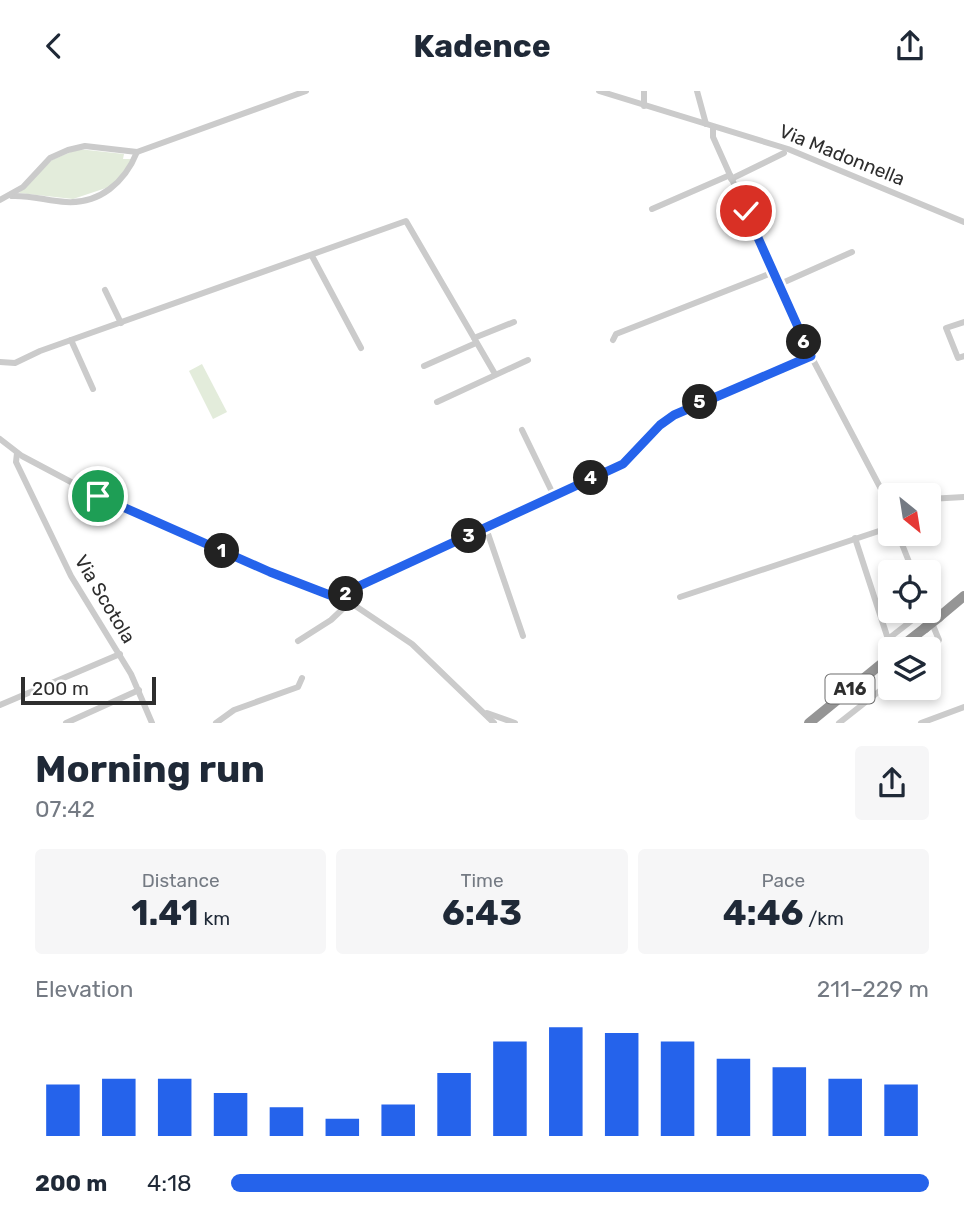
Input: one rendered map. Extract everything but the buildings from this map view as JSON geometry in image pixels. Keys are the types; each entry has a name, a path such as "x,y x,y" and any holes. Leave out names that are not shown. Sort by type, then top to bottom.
{"highway":[{"path":"941,619 964,596"},
{"path":"941,619 964,604"},
{"path":"917,637 936,623"},
{"path":"920,637 926,631"},
{"name":"A16","path":"808,723 878,666"},
{"name":"A16","path":"818,723 878,674"}],"street":[{"path":"0,200 10,196 50,158 68,150 85,146 137,152 306,91"},
{"name":"Via Madonnella","path":"600,91 788,149 964,222"},
{"path":"644,91 644,106"},
{"path":"708,91 698,93 713,137 811,356 878,487"},
{"path":"10,196 69,202 112,190 119,184 137,152"},
{"path":"652,209 784,153"},
{"path":"0,362 15,363 71,340 406,221 495,374"},
{"path":"780,284 852,252"},
{"path":"312,256 361,348"},
{"path":"613,340 616,334 774,272"},
{"path":"105,290 121,323"},
{"path":"425,366 514,322"},
{"path":"964,322 946,328 958,358 964,356"},
{"path":"71,340 93,389"},
{"path":"340,599 359,586 623,464 660,425 681,411 811,356"},
{"path":"437,402 528,360"},
{"path":"522,430 554,496"},
{"path":"0,439 17,453 98,496 359,608 412,645 494,723"},
{"name":"Via Scotola","path":"17,453 16,462 71,576 120,654 152,723"},
{"path":"942,498 964,497"},
{"path":"486,528 523,636"},
{"path":"680,597 878,531"},
{"path":"855,538 878,608"},
{"path":"298,641 331,620 349,603"},
{"path":"883,623 888,639 909,623"},
{"path":"0,705 120,654"},
{"path":"216,723 234,710 298,687 302,678"},
{"path":"66,723 139,690"},
{"path":"839,723 878,692"},
{"path":"921,723 964,707"},
{"path":"482,711 515,723"}],"green space":[{"path":"78,149 124,154 123,159 131,159 131,162 112,186 73,199 19,193 52,160"},
{"path":"202,364 227,412 213,419 189,371"}],"route":[{"path":"98,496 270,572 340,599 350,590 623,464 634,456 660,425 689,407 811,356 746,211"}]}
